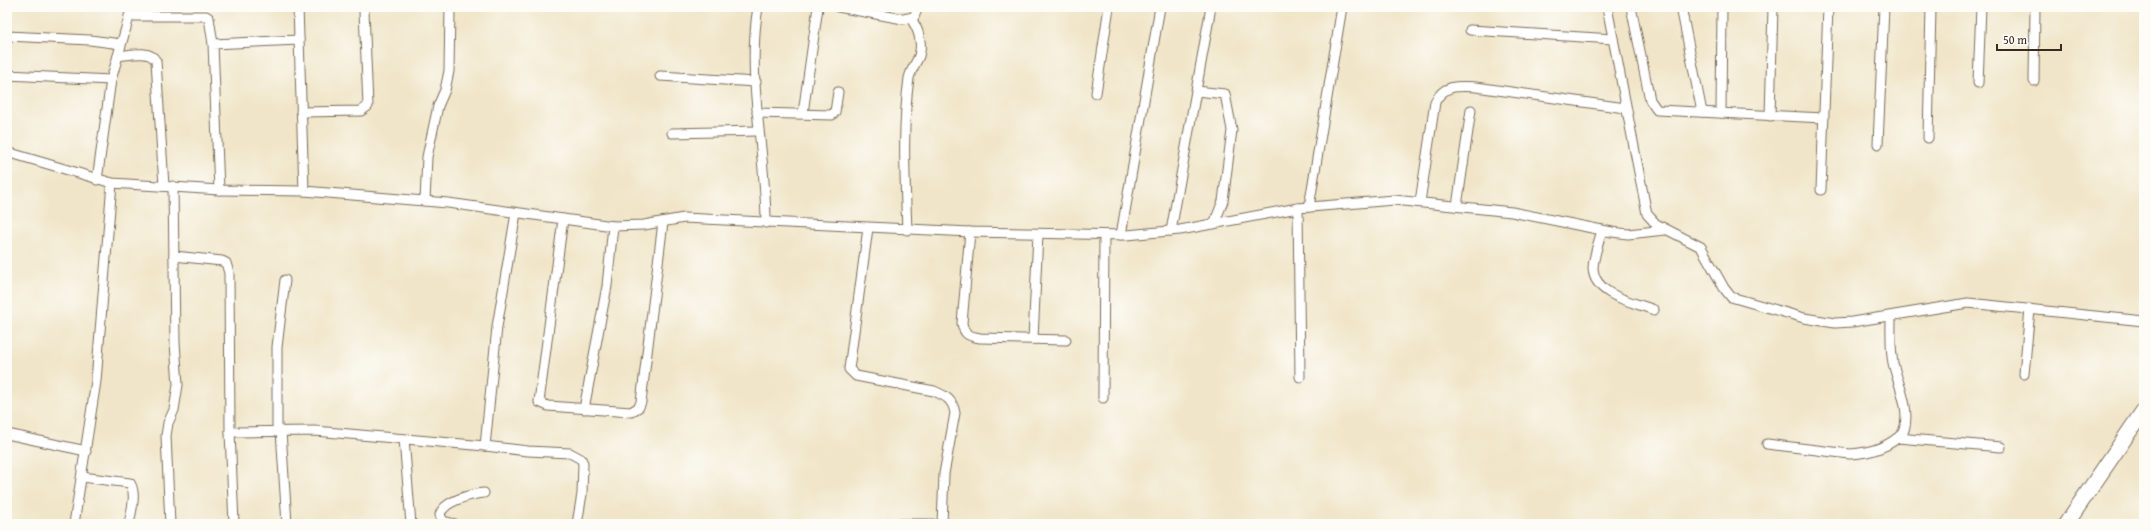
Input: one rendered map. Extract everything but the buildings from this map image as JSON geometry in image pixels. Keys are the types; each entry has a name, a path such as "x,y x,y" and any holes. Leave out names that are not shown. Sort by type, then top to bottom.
{"highway":[{"path":"2066,524 2144,410"},
{"path":"2078,524 2144,428"}],"street":[{"path":"298,7 304,191"},
{"path":"425,202 427,157 438,106 445,90 449,71 450,7"},
{"path":"758,7 755,24 757,113 766,223"},
{"path":"803,113 818,7"},
{"path":"838,7 903,19 910,19 916,14 918,7"},
{"path":"1096,93 1109,7"},
{"path":"1122,235 1160,7"},
{"path":"1170,231 1211,7"},
{"path":"1309,207 1342,7"},
{"path":"1607,7 1645,208 1651,220 1665,230 1701,247 1706,252 1710,265 1724,288 1735,299 1819,321 1852,322 1891,317 1968,302 2144,321"},
{"path":"1631,7 1650,100 1653,107 1657,110 1824,118"},
{"path":"1681,7 1702,112"},
{"path":"1721,113 1722,7"},
{"path":"1770,116 1773,7"},
{"path":"1821,190 1828,7"},
{"path":"1878,144 1884,7"},
{"path":"1928,138 1931,7"},
{"path":"1978,83 1981,7"},
{"path":"2034,81 2035,7"},
{"path":"97,180 111,80 131,11 206,16 209,18 213,44 219,190"},
{"path":"301,112 361,111 368,106 364,11"},
{"path":"907,230 904,173 905,120 910,77 919,55 920,48 916,26 910,19"},
{"path":"1470,30 1613,39"},
{"path":"7,36 90,40 121,44"},
{"path":"213,44 299,40"},
{"path":"118,56 147,54 152,55 156,61 174,256 175,343 178,385 174,410 168,423 166,436 170,524"},
{"path":"7,75 111,80"},
{"path":"660,76 756,82"},
{"path":"1420,202 1435,102 1439,94 1446,89 1460,86 1476,87 1625,108"},
{"path":"1196,91 1225,94 1232,130 1223,201 1214,224"},
{"path":"757,113 803,113 832,115 835,112 838,92"},
{"path":"1457,206 1471,110"},
{"path":"672,133 758,131"},
{"path":"7,152 97,180 112,183 219,190 304,191 425,202 613,226 644,225 684,218 907,230 1122,235 1170,231 1298,208 1366,201 1394,200 1512,212 1628,234 1665,230"},
{"path":"74,524 96,382 112,183"},
{"path":"1298,208 1300,376"},
{"path":"485,446 497,328 516,213"},
{"path":"563,219 539,402 548,406 631,412 639,407 641,402 663,222"},
{"path":"584,409 607,286 613,226"},
{"path":"868,228 849,368 851,373 856,376 943,394 954,405 955,414 944,474 942,524"},
{"path":"1602,230 1593,270 1596,281 1601,287 1610,293 1654,310"},
{"path":"970,232 962,323 963,330 967,335 980,338 1066,340"},
{"path":"1033,340 1038,234"},
{"path":"1103,398 1104,235"},
{"path":"174,256 222,261 226,263 228,268 230,432 234,524"},
{"path":"286,280 277,347 279,431 287,524"},
{"path":"2024,374 2030,308"},
{"path":"1891,317 1891,351 1904,396 1906,417 1906,427 1898,438"},
{"path":"230,432 315,432 528,451 570,452 581,459 583,470 583,486 577,524"},
{"path":"7,434 86,451"},
{"path":"1767,444 1850,454 1868,451 1898,438 2001,447"},
{"path":"404,439 411,524"},
{"path":"82,477 130,483 133,488 133,494 129,524"},
{"path":"455,524 443,521 440,515 443,510 467,495 484,493"},
{"path":"888,524 933,524"}]}
